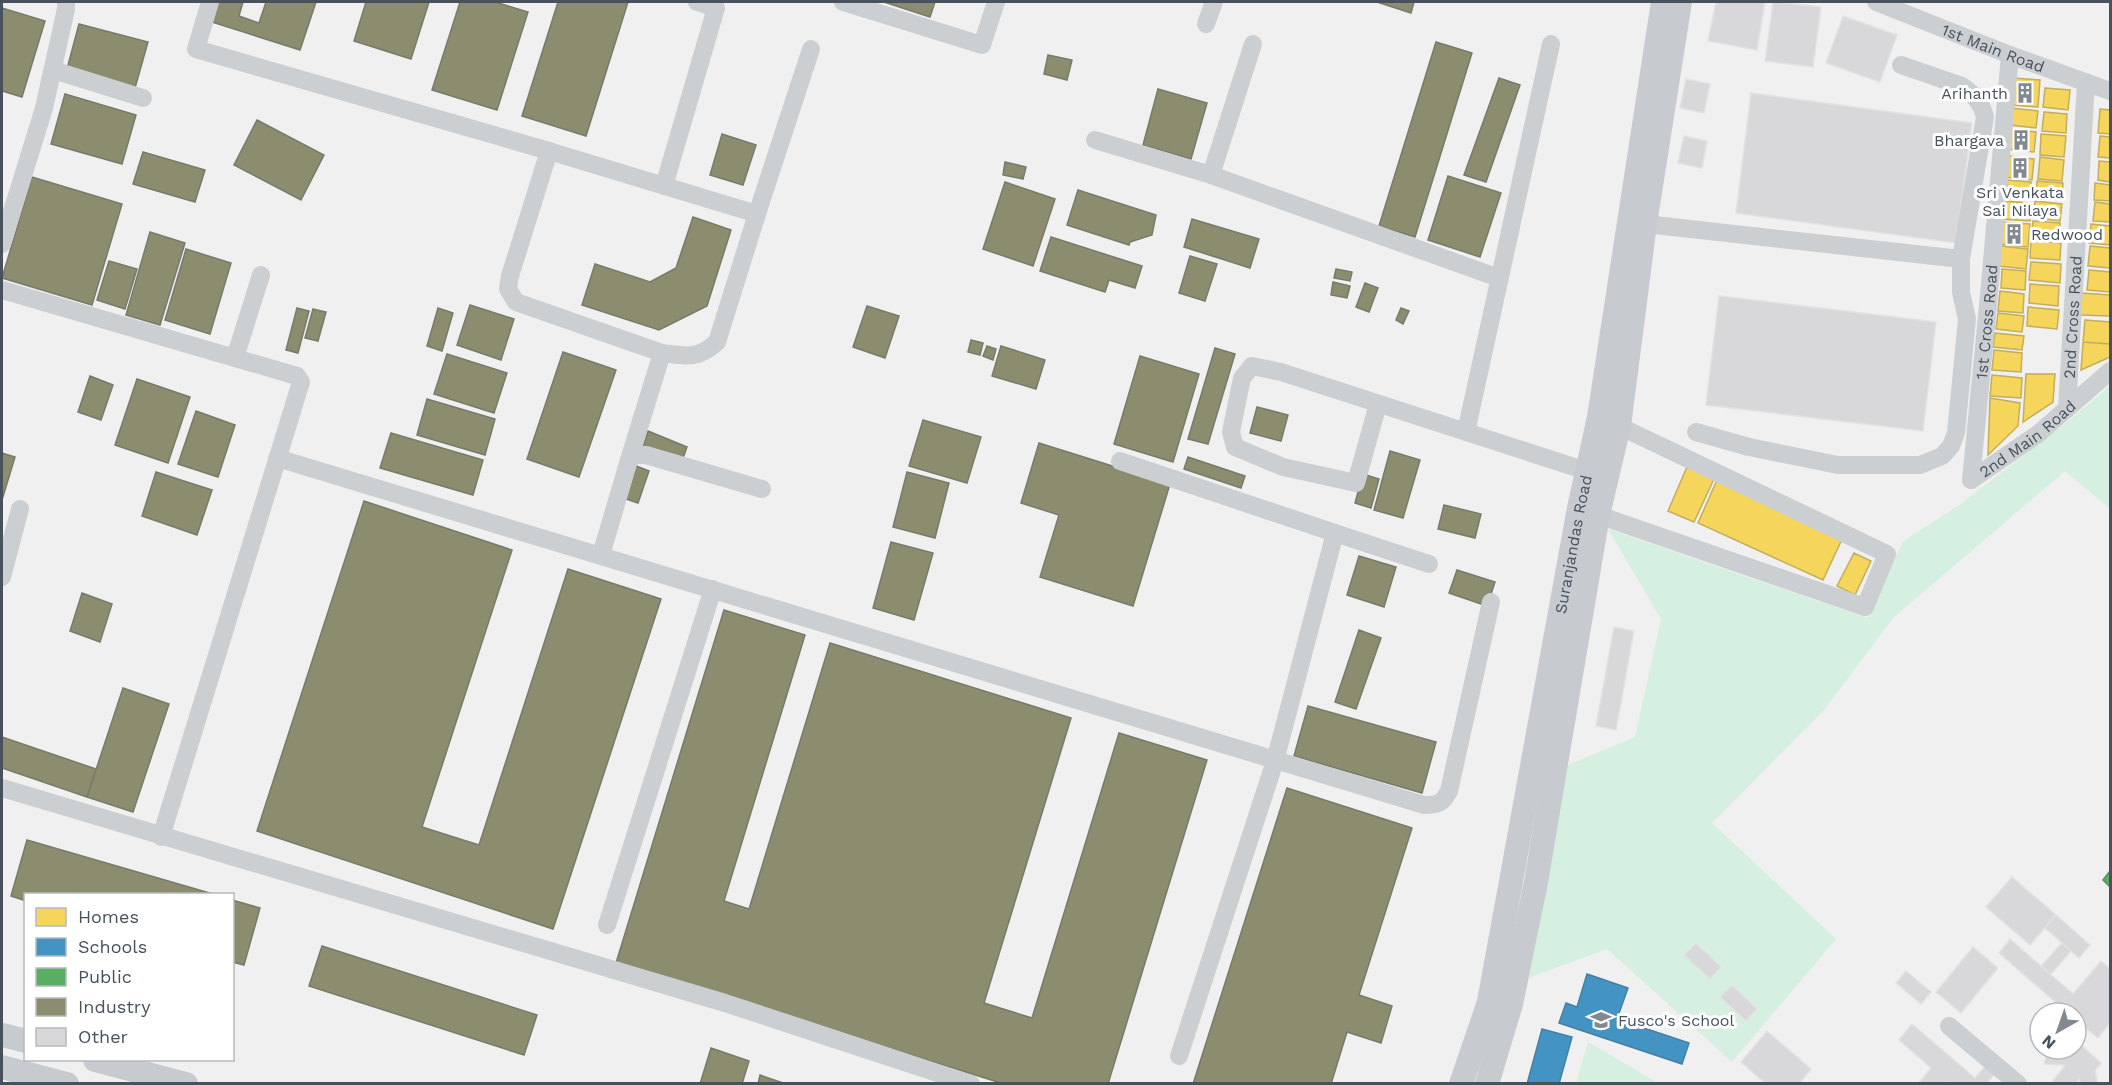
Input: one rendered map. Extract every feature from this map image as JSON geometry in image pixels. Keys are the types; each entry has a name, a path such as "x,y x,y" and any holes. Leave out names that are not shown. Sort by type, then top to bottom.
{"main road":[{"name":"Suranjandas Road","path":"1487,1083 1511,1004 1536,882 1598,515 1599,417 1663,2"},
{"name":"Suranjandas Road","path":"1461,1083 1489,1002 1579,508 1598,474 1619,426 1645,224 1680,2"},
{"path":"2,1035 24,1040"},
{"path":"103,1061 186,1083"},
{"path":"2,1067 67,1083"}],"street":[{"path":"2,244 44,108 66,2"},
{"path":"210,2 196,49 757,214"},
{"path":"664,186 716,8 697,2"},
{"path":"843,2 982,45 996,2"},
{"path":"1206,24 1214,2"},
{"name":"1st Main Road","path":"1876,2 2010,55 2110,91"},
{"path":"1211,175 1253,44"},
{"path":"1466,432 1551,44"},
{"path":"549,151 510,276 508,290 516,302 662,353 693,357 707,351 717,342 811,49"},
{"name":"1st Cross Road","path":"1971,480 2010,55"},
{"path":"1696,432 1749,447 1838,465 1920,465 1942,456 1951,446 1956,433 1966,319 1961,292 1961,259 1985,117 1982,106 1971,92 1962,86 1901,65"},
{"path":"53,70 143,98"},
{"name":"2nd Cross Road","path":"2067,409 2086,82"},
{"path":"1095,140 1211,175 1499,278"},
{"path":"1645,224 1961,259"},
{"path":"235,358 261,275"},
{"path":"2,290 297,376 301,382 161,837"},
{"path":"601,555 662,353"},
{"path":"1378,404 1356,483 1283,467 1235,447 1231,432 1242,378 1252,366 1281,372 1598,474"},
{"name":"2nd Main Road","path":"1971,480 2038,434 2110,371"},
{"path":"1598,515 1865,607 1887,554 1619,426"},
{"path":"629,460 636,455 646,455 762,489"},
{"path":"278,458 1424,805 1437,805 1444,801 1449,791 1491,602"},
{"path":"1120,461 1429,564"},
{"path":"2,577 20,509"},
{"path":"1179,1056 1275,761 1335,533"},
{"path":"608,925 713,589"},
{"path":"2,788 725,1003 971,1083"},
{"path":"1949,1026 2018,1083"}],"green space":[{"path":"2110,386 2110,509 2065,471 1893,618 1824,710 1712,823 1836,939 1732,1062 1607,949 1528,978 1568,765 1635,737 1661,619 1608,529 1868,618 1903,541 1958,506"},
{"path":"1588,1042 1658,1083 1576,1083"}],"building: Homes":[{"name":"Arihanth","path":"2013,78 2040,80 2038,107 2011,105"},
{"path":"2045,88 2070,90 2068,110 2043,107"},
{"path":"2011,108 2038,111 2036,128 2010,125"},
{"path":"2100,109 2110,110 2110,134 2098,133"},
{"path":"2044,112 2067,114 2066,133 2042,131"},
{"name":"Bhargava","path":"2009,129 2036,132 2034,152 2007,149"},
{"path":"2041,134 2066,136 2064,157 2040,155"},
{"path":"2100,136 2110,137 2110,158 2098,157"},
{"name":"Sri Venkata Sai Nilaya","path":"2008,156 2034,159 2032,180 2005,177"},
{"path":"2040,157 2064,160 2062,181 2038,179"},
{"path":"2099,161 2110,162 2110,182 2098,180"},
{"path":"2007,180 2031,182 2030,200 2006,198"},
{"path":"2037,181 2063,183 2062,200 2036,198"},
{"path":"2095,183 2110,185 2110,201 2094,200"},
{"path":"2003,201 2031,203 2030,221 2001,219"},
{"path":"2035,201 2062,204 2060,221 2034,218"},
{"path":"2095,202 2110,204 2110,222 2093,221"},
{"path":"2033,221 2060,223 2059,241 2031,239"},
{"name":"Redwood","path":"2001,222 2030,224 2028,247 1999,244"},
{"path":"2091,224 2110,226 2110,245 2089,243"},
{"path":"2031,241 2061,243 2060,260 2030,258"},
{"path":"2001,246 2028,249 2026,269 1999,266"},
{"path":"2090,246 2110,248 2110,268 2088,266"},
{"path":"2031,262 2061,264 2060,283 2029,280"},
{"path":"2002,269 2026,271 2025,290 2001,288"},
{"path":"2089,270 2110,272 2110,292 2087,290"},
{"path":"2030,284 2059,286 2058,306 2029,303"},
{"path":"2000,291 2024,294 2023,313 1998,311"},
{"path":"2081,293 2110,295 2110,316 2080,315"},
{"path":"2028,307 2059,310 2057,329 2027,326"},
{"path":"1998,313 2024,316 2022,332 1996,329"},
{"path":"2085,320 2110,322 2110,344 2083,342"},
{"path":"1995,333 2024,336 2022,350 1993,347"},
{"path":"2083,342 2110,344 2110,357 2081,370"},
{"path":"1994,350 2022,353 2021,372 1992,370"},
{"path":"2026,374 2055,374 2053,402 2023,422"},
{"path":"1992,375 2022,378 2021,398 1990,396"},
{"path":"1990,398 2020,403 2018,426 1988,455"},
{"path":"1687,467 1714,479 1694,522 1668,511"},
{"path":"1717,480 1843,537 1823,580 1698,523"},
{"path":"1854,553 1871,561 1855,595 1837,586"}],"building: Schools":[{"path":"1587,974 1628,988 1617,1019 1689,1043 1682,1064 1559,1023 1566,1003 1577,1007"},
{"path":"1542,1029 1572,1037 1559,1084 1527,1084"}],"building: Public":[{"path":"2110,871 2110,887 2103,880"}],"building: Industry":[{"path":"218,2 243,2 239,16 259,23 266,2 316,2 300,50 212,22"},
{"path":"366,2 429,2 411,59 354,41"},
{"path":"460,2 495,2 528,12 497,110 432,90"},
{"path":"558,2 628,2 586,136 522,116"},
{"path":"884,2 935,2 930,17"},
{"path":"1377,2 1414,2 1411,13"},
{"path":"2,8 45,21 22,97 2,91"},
{"path":"79,24 148,42 135,88 67,69"},
{"path":"1436,42 1472,53 1415,237 1379,226"},
{"path":"1048,55 1072,60 1067,80 1044,74"},
{"path":"1499,78 1520,85 1486,182 1464,175"},
{"path":"1158,89 1207,103 1191,159 1143,145"},
{"path":"65,94 136,115 122,164 51,144"},
{"path":"257,120 324,155 301,200 234,165"},
{"path":"722,134 756,145 743,185 710,175"},
{"path":"143,152 205,170 195,202 133,184"},
{"path":"1005,162 1026,167 1023,179 1003,175"},
{"path":"1448,176 1501,193 1480,257 1428,240"},
{"path":"32,177 122,204 92,305 2,278"},
{"path":"1005,182 1055,199 1033,266 983,249"},
{"path":"1078,190 1156,215 1152,235 1130,242 1129,245 1067,225"},
{"path":"693,217 731,230 707,306 659,330 582,305 595,264 650,282 676,268"},
{"path":"1192,219 1259,239 1250,268 1184,247"},
{"path":"150,232 185,243 160,325 126,315"},
{"path":"1051,237 1142,266 1135,288 1109,280 1105,292 1040,271"},
{"path":"186,249 231,263 210,334 165,320"},
{"path":"1190,256 1217,264 1205,301 1179,293"},
{"path":"109,261 137,269 125,309 97,300"},
{"path":"1336,269 1352,272 1350,281 1334,278"},
{"path":"1333,282 1350,286 1347,298 1331,295"},
{"path":"1365,283 1378,288 1369,312 1356,307"},
{"path":"470,305 514,319 501,360 457,345"},
{"path":"867,306 899,316 885,358 853,347"},
{"path":"297,308 309,311 298,353 286,350"},
{"path":"438,308 453,313 442,351 427,346"},
{"path":"1401,308 1409,311 1403,324 1396,320"},
{"path":"313,309 326,312 318,341 305,338"},
{"path":"971,340 983,343 980,355 968,352"},
{"path":"987,346 996,349 993,360 983,356"},
{"path":"1001,346 1045,360 1036,389 992,376"},
{"path":"1215,348 1235,354 1208,444 1188,439"},
{"path":"563,352 616,370 579,477 527,459"},
{"path":"447,354 507,373 494,413 434,394"},
{"path":"1140,356 1199,374 1173,462 1114,444"},
{"path":"90,376 113,385 101,420 78,412"},
{"path":"137,379 190,397 168,463 115,445"},
{"path":"427,399 495,419 485,455 417,435"},
{"path":"1257,407 1288,415 1281,441 1250,433"},
{"path":"196,411 235,425 218,477 178,464"},
{"path":"923,420 981,437 967,483 909,466"},
{"path":"648,431 687,447 682,461 643,446"},
{"path":"391,433 483,460 473,495 380,468"},
{"path":"1039,443 1170,484 1133,606 1040,577 1059,515 1021,503"},
{"path":"1390,451 1420,460 1403,518 1374,510"},
{"path":"2,453 15,457 2,500"},
{"path":"1188,457 1245,476 1241,488 1184,469"},
{"path":"631,464 649,471 638,503 620,497"},
{"path":"156,472 212,490 197,535 142,516"},
{"path":"907,472 949,483 935,538 893,527"},
{"path":"1363,474 1379,479 1371,508 1355,503"},
{"path":"364,501 512,550 422,827 479,845 568,569 661,599 553,929 257,831"},
{"path":"1444,505 1481,514 1475,538 1438,529"},
{"path":"891,542 933,553 914,620 873,608"},
{"path":"1359,556 1396,567 1384,607 1347,595"},
{"path":"1457,570 1495,582 1487,606 1449,593"},
{"path":"82,593 112,604 100,642 70,631"},
{"path":"724,610 805,635 724,901 749,909 830,643 1071,718 984,1003 1032,1018 1119,733 1207,760 1108,1084 1004,1084 616,963"},
{"path":"1359,630 1381,638 1356,709 1335,702"},
{"path":"123,688 169,704 133,812 87,797"},
{"path":"1308,706 1436,742 1422,793 1294,756"},
{"path":"2,737 96,769 87,797 2,768"},
{"path":"1287,788 1412,828 1359,995 1392,1006 1381,1043 1347,1032 1331,1084 1193,1084"},
{"path":"27,840 210,893 24,893 24,900 11,896"},
{"path":"234,901 260,908 244,965 234,962"},
{"path":"322,946 537,1015 524,1055 309,986"},
{"path":"711,1048 749,1061 742,1084 700,1084"},
{"path":"760,1075 786,1084 758,1084"}],"building: Other":[{"path":"1716,2 1765,2 1757,50 1708,41"},
{"path":"1773,2 1821,7 1813,67 1765,61"},
{"path":"1843,16 1897,35 1880,82 1826,63"},
{"path":"1686,79 1710,84 1704,113 1680,108"},
{"path":"1751,93 1972,123 1956,243 1736,213"},
{"path":"1684,136 1707,141 1702,168 1678,163"},
{"path":"1719,296 1936,322 1923,431 1706,405"},
{"path":"1614,627 1634,631 1616,730 1596,726"},
{"path":"2012,877 2056,915 2030,945 1986,907"},
{"path":"2056,915 2090,945 2079,958 2045,928"},
{"path":"2010,939 2073,994 2101,961 2110,969 2110,1023 2098,1038 2088,1030 2088,1001 2054,1001 1999,953"},
{"path":"1696,943 1721,967 1710,979 1684,955"},
{"path":"2062,943 2071,951 2051,974 2041,966"},
{"path":"1973,947 1998,968 1961,1013 1936,992"},
{"path":"1906,971 1931,992 1921,1004 1896,983"},
{"path":"1732,985 1757,1009 1746,1021 1720,997"},
{"path":"1912,1024 1975,1078 1986,1065 1995,1073 1987,1084 1948,1084 1946,1082 1944,1084 1918,1084 1931,1068 1899,1040"},
{"path":"1767,1031 1811,1069 1799,1084 1766,1084 1741,1062"},
{"path":"2088,1051 2101,1063 2095,1071 2098,1084 2081,1084 2079,1079 2075,1084 2051,1084 2065,1065 2044,1064 2045,1061 2088,1061"}],"place":[{"name":"Arihanth","path":"2025,93"},
{"name":"Bhargava","path":"2021,140"},
{"name":"Sri Venkata Sai Nilaya","path":"2020,168"},
{"name":"Redwood","path":"2014,234"},
{"name":"Fusco's School","path":"1601,1020"}]}
